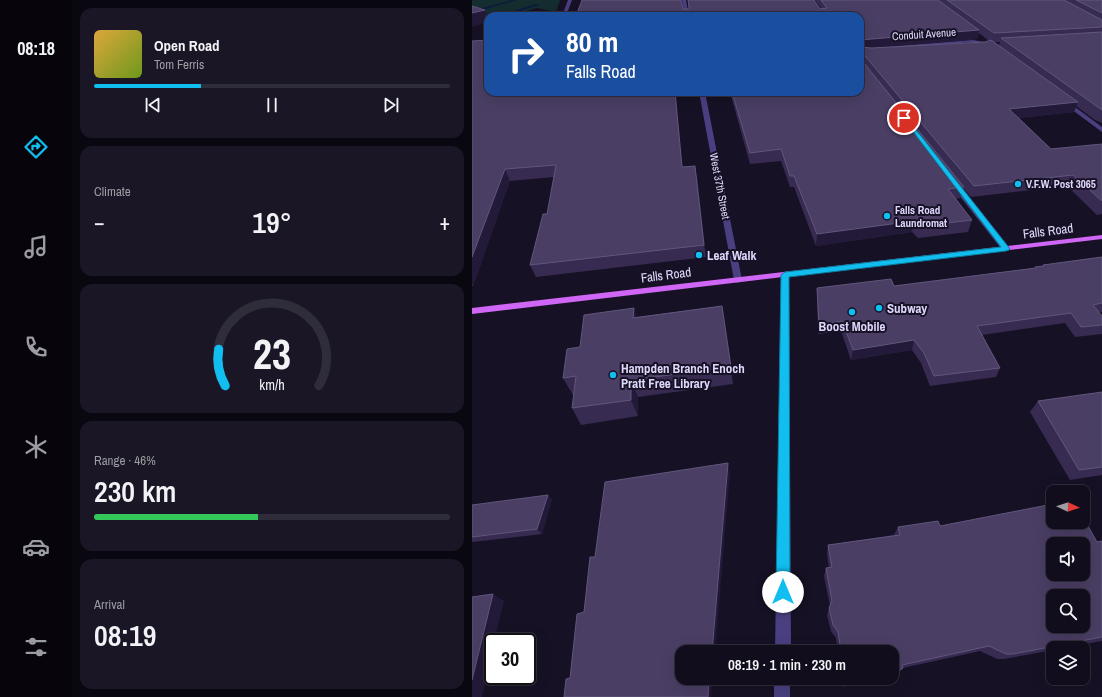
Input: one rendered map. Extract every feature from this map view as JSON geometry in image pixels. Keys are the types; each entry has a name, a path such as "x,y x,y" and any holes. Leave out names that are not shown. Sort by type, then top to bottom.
{"main road":[{"name":"Falls Road","path":"472,311 1102,237"}],"street":[{"path":"566,12 570,0"},
{"path":"684,0 686,12"},
{"path":"978,36 989,45 996,47"},
{"name":"Conduit Avenue","path":"864,48 973,41 989,45"},
{"path":"982,48 989,45"},
{"path":"864,54 871,55"},
{"name":"West 37th Street","path":"703,96 738,280"},
{"path":"1058,97 1102,130"},
{"path":"950,177 1006,249"},
{"path":"783,645 785,275"},
{"path":"782,685 782,697"}],"green space":[{"path":"472,0 560,0 556,12 537,8 523,12 484,12 484,16 472,12"}],"building":[{"path":"582,0 681,0 683,9 688,9 688,0 814,0 820,9 827,8 821,0 938,0 979,30 864,40 864,12 578,12"},
{"path":"947,0 1064,0 1102,20 1102,27 994,33"},
{"path":"1076,0 1102,0 1102,13"},
{"path":"472,6 485,10 472,13"},
{"path":"1102,32 1102,110 1001,38"},
{"path":"484,40 484,96 675,96 682,167 695,166 704,245 530,265 543,214 547,214 556,165 505,169 472,257 472,41"},
{"path":"991,40 1078,102 1009,109 1051,149 1102,144 1102,201 1073,175 974,186 864,55 864,47 985,42"},
{"path":"864,63 964,187 948,189 972,220 921,226 914,221 817,234 794,176 790,176 781,149 750,153 733,96 864,96"},
{"path":"1102,257 1102,303 1093,305 1102,316 1102,325 1081,327 1071,313 977,326 1000,368 934,376 924,353 914,340 853,350 842,321 819,325 817,288 891,279 894,286 1036,268 1035,267 1044,266 1043,265"},
{"path":"722,306 731,367 631,380 631,400 572,408 576,376 563,378 567,349 580,347 584,315 634,308 633,318"},
{"path":"1102,392 1102,467 1079,470 1038,401"},
{"path":"728,463 713,645 675,645 675,685 709,685 708,697 564,697 566,679 570,678 577,614 584,612 590,557 595,557 605,482"},
{"path":"548,495 537,529 472,537 472,505"},
{"path":"1046,505 1046,529 1090,529 1097,542 1102,541 1102,637 1081,641 1046,641 1046,648 1013,654 1006,654 989,646 902,665 903,668 899,671 899,645 840,645 838,632 833,625 829,608 832,601 826,568 832,567 828,545 900,535 898,527 938,521 940,526"},
{"path":"493,594 472,680 472,597"}],"waterway":[{"path":"472,12 515,0"},
{"path":"513,12 537,5"}],"place":[{"name":"V.F.W. Post 3065","path":"1018,184"},
{"name":"Falls Road Laundromat","path":"887,216"},
{"name":"Leaf Walk","path":"699,255"},
{"name":"Subway","path":"879,308"},
{"name":"Boost Mobile","path":"852,312"},
{"name":"Hampden Branch Enoch Pratt Free Library","path":"613,375"}],"route":[{"path":"783,592 785,275 1006,249 904,118"}]}
